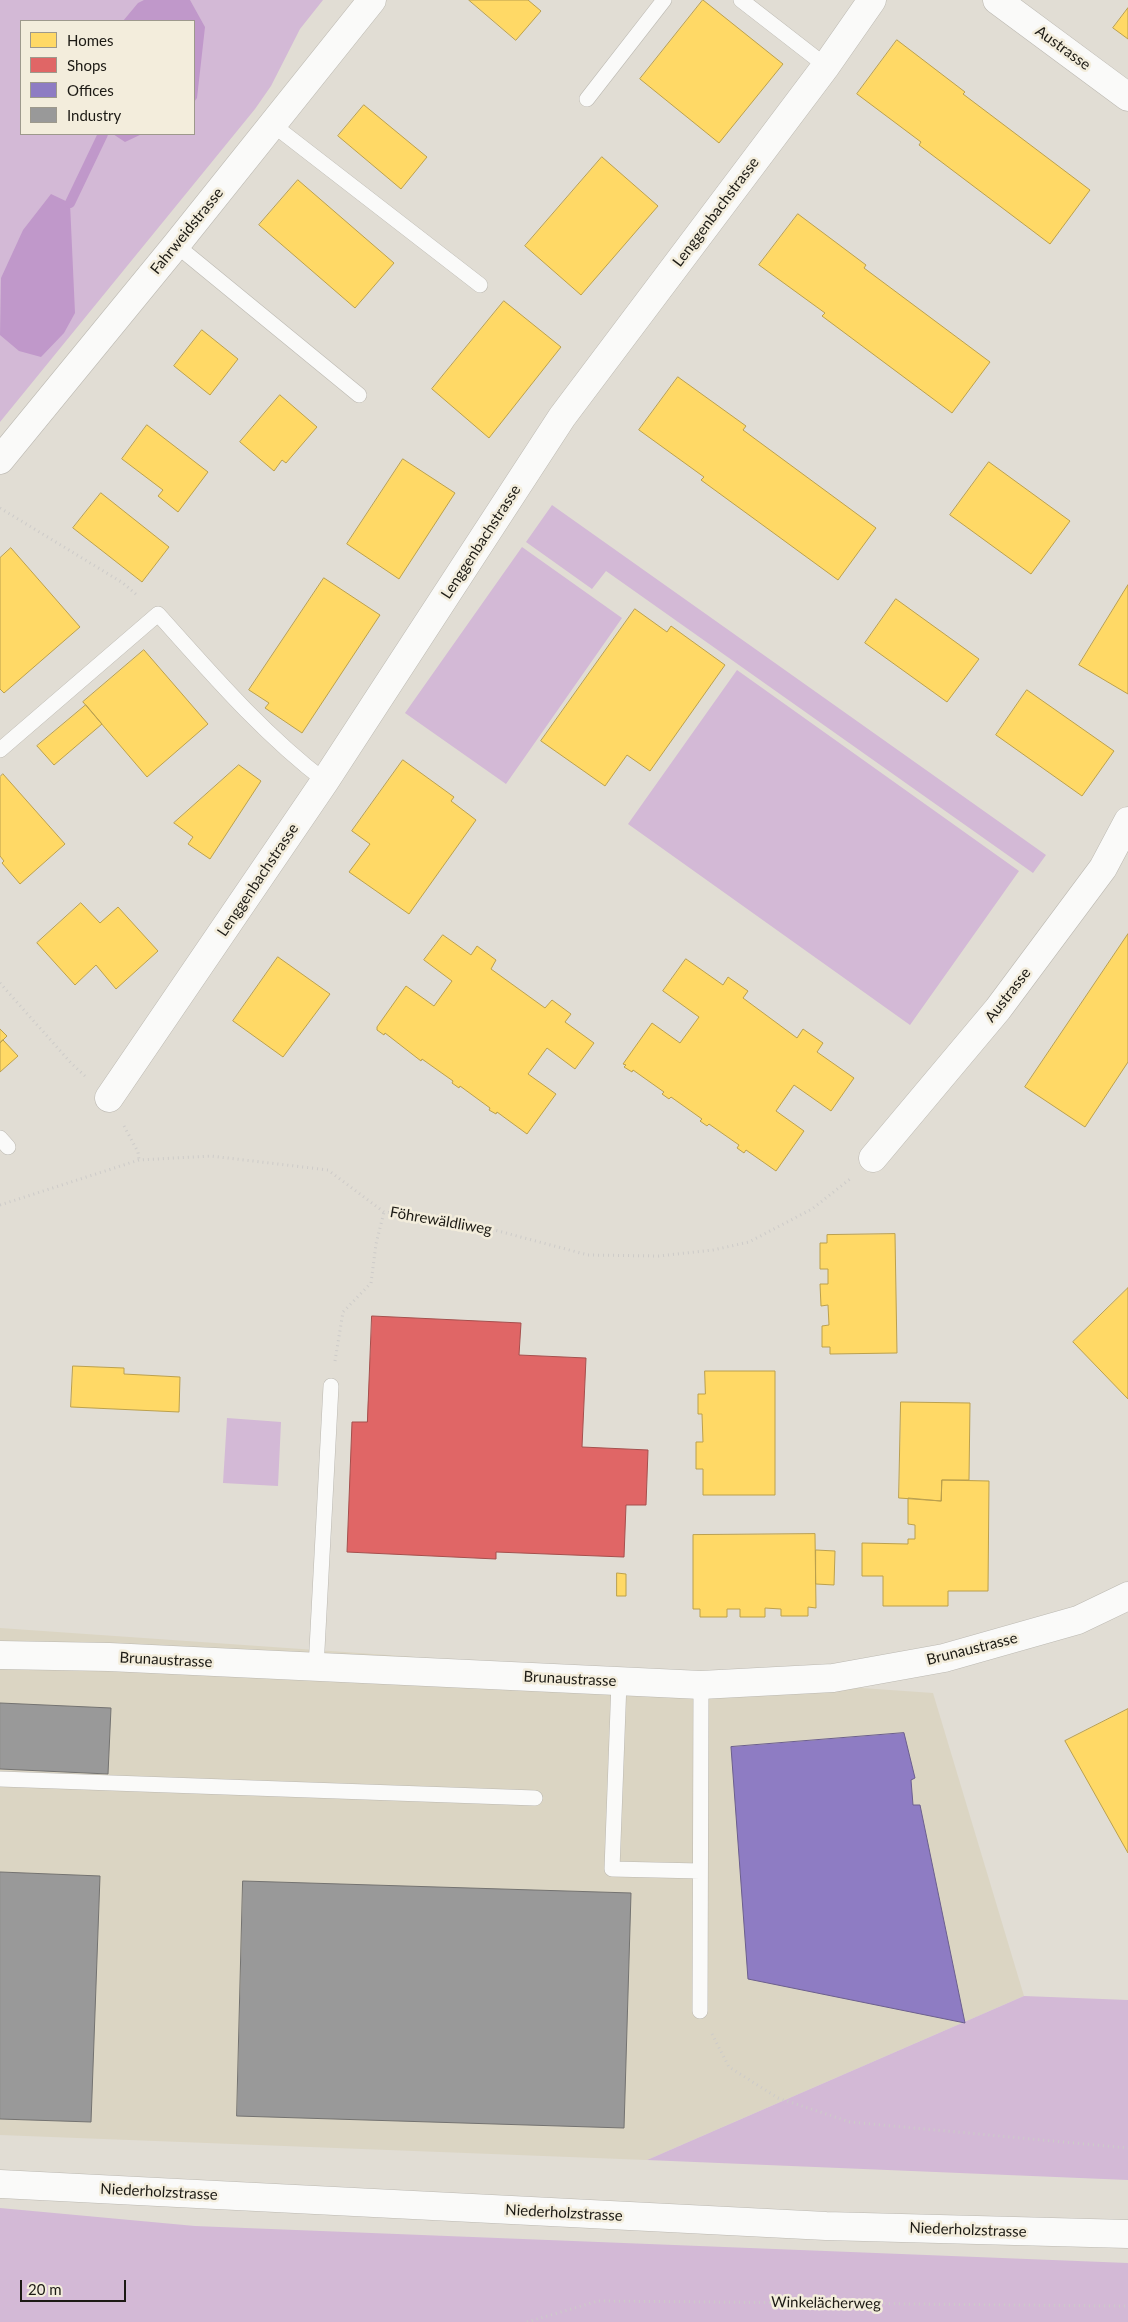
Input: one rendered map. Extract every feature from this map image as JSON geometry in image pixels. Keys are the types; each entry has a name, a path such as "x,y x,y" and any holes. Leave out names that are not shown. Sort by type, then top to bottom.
{"street":[{"name":"Fahrweidstrasse","path":"0,460 176,246 372,0"},
{"name":"Lenggenbachstrasse","path":"109,1098 325,781 562,417 826,66 872,0"},
{"name":"Austrasse","path":"997,0 1128,96"},
{"name":"Austrasse","path":"873,1158 998,1009 1104,868 1128,821"},
{"name":"Brunaustrasse","path":"0,1655 109,1657 701,1685 833,1678 944,1658 1078,1620 1128,1596"},
{"name":"Niederholzstrasse","path":"0,2184 826,2226 1128,2234"}],"lane":[{"path":"587,100 664,0"},
{"path":"740,0 826,66"},
{"path":"272,124 480,285"},
{"path":"176,246 359,396"},
{"path":"0,750 158,614 228,691 301,763 325,781"},
{"path":"316,1668 331,1386"},
{"path":"619,1682 612,1868 700,1872"},
{"path":"700,2011 701,1685"},
{"path":"0,1779 534,1798"}],"path":[{"path":"0,508 123,583 158,614"},
{"path":"0,984 71,1063 109,1098"},
{"name":"Föhrewäldliweg","path":"0,1205 139,1160 211,1156 328,1170 384,1212 439,1218 487,1228 588,1255 659,1256 713,1250 749,1242 812,1209 873,1158"},
{"path":"331,1386 343,1312 371,1283 376,1244 384,1212"},
{"path":"700,2011 729,2068 778,2098 850,2122 1128,2148"},
{"name":"Winkelächerweg","path":"527,2322 598,2301 1128,2306"}],"shaded area":[{"path":"0,0 323,0 300,29 271,86 255,109 0,422"},
{"path":"144,0 190,0 205,27 197,98 195,101 195,20 124,20 138,3"},
{"path":"114,135 140,135 125,142"},
{"path":"51,194 70,203 75,313 64,333 41,357 19,351 0,335 1,278 23,230"},
{"path":"552,505 1046,855 1033,873 606,571 592,589 526,542"},
{"path":"522,547 622,618 506,784 405,713"},
{"path":"737,670 1019,871 910,1025 628,824"},
{"path":"227,1418 281,1422 278,1486 223,1483"},
{"path":"0,1628 933,1693 1024,1996 647,2160 0,2135"},
{"path":"1024,1996 1128,2000 1128,2180 647,2160"},
{"path":"0,2208 195,2226 1128,2263 1128,2322 0,2322"}],"building: Homes":[{"path":"469,0 528,0 541,11 516,40"},
{"path":"703,0 783,64 719,143 640,79"},
{"path":"1128,8 1128,39 1113,28"},
{"path":"897,40 965,92 963,94 1090,190 1050,244 919,145 921,142 857,94"},
{"path":"364,105 427,157 401,189 338,136"},
{"path":"602,157 658,206 581,295 525,246"},
{"path":"298,180 394,263 355,308 259,225"},
{"path":"798,214 866,265 864,268 990,362 952,413 822,316 825,313 759,265"},
{"path":"504,301 561,347 489,438 432,389"},
{"path":"202,330 238,359 210,395 174,366"},
{"path":"678,377 746,426 743,430 876,528 838,580 701,480 704,477 639,430"},
{"path":"280,395 317,427 286,463 282,460 274,471 240,442"},
{"path":"147,425 208,472 178,512 158,496 163,490 122,459"},
{"path":"403,459 455,493 399,579 347,544"},
{"path":"989,462 1070,521 1031,574 950,515"},
{"path":"101,493 169,547 142,582 73,528"},
{"path":"11,548 80,627 4,693 0,689 0,558"},
{"path":"324,578 380,615 302,733 265,708 269,703 249,690"},
{"path":"1128,585 1128,694 1079,665"},
{"path":"896,599 979,659 947,702 865,643"},
{"path":"635,609 667,632 671,626 725,665 650,771 627,755 605,786 541,741"},
{"path":"144,650 208,724 147,777 83,702"},
{"path":"1027,690 1114,751 1082,796 996,735"},
{"path":"86,705 102,724 54,765 37,746"},
{"path":"403,760 454,797 451,801 476,820 409,914 349,872 370,844 352,831"},
{"path":"239,765 261,781 210,859 188,844 193,837 174,823"},
{"path":"3,774 65,844 20,884 2,863 4,861 0,856 0,777"},
{"path":"81,903 100,923 118,907 158,951 116,989 96,965 75,985 37,943"},
{"path":"1128,934 1128,1062 1085,1127 1025,1087"},
{"path":"443,935 471,955 477,946 496,960 491,969 545,1008 552,1000 571,1014 565,1022 594,1043 575,1069 547,1048 528,1074 556,1094 527,1134 497,1112 496,1114 489,1110 490,1108 460,1086 459,1088 452,1083 453,1081 422,1059 421,1061 385,1033 384,1035 377,1030 377,1027 406,986 434,1006 452,981 424,960"},
{"path":"278,957 330,994 283,1057 233,1021"},
{"path":"686,959 723,985 728,977 748,991 743,998 797,1038 803,1029 823,1043 817,1052 854,1078 831,1111 794,1085 776,1111 804,1131 776,1171 746,1150 744,1153 737,1148 739,1145 709,1124 707,1126 700,1121 702,1119 671,1097 669,1099 662,1094 664,1092 633,1070 632,1072 624,1067 626,1065 623,1064 652,1023 680,1043 699,1017 663,991"},
{"path":"0,1029 7,1036 0,1043"},
{"path":"3,1040 18,1056 0,1072 0,1043"},
{"path":"895,1234 897,1353 830,1354 830,1347 822,1347 822,1326 829,1325 828,1305 821,1306 820,1284 828,1284 828,1269 820,1269 820,1243 827,1243 827,1235"},
{"path":"1128,1288 1128,1399 1073,1342"},
{"path":"73,1366 124,1368 124,1374 180,1377 179,1412 71,1407"},
{"path":"705,1371 775,1371 775,1495 703,1495 703,1469 696,1469 696,1442 703,1442 702,1414 698,1414 698,1394 705,1394"},
{"path":"901,1402 970,1403 969,1480 942,1480 941,1501 899,1498"},
{"path":"942,1480 989,1481 988,1591 948,1591 948,1606 883,1606 883,1576 862,1576 862,1543 908,1544 908,1539 915,1539 915,1525 908,1524 908,1498 941,1501"},
{"path":"815,1534 816,1608 808,1607 808,1616 781,1616 781,1609 765,1608 765,1617 740,1617 740,1609 727,1609 727,1617 700,1617 700,1609 693,1609 693,1535"},
{"path":"816,1550 835,1551 834,1585 816,1584"},
{"path":"617,1573 626,1574 626,1596 617,1596"},
{"path":"1128,1709 1128,1853 1065,1741"}],"building: Shops":[{"path":"372,1316 521,1323 519,1355 586,1358 582,1447 648,1450 646,1505 626,1505 624,1557 496,1552 496,1559 347,1552 352,1422 367,1422"}],"building: Offices":[{"path":"904,1733 915,1778 911,1780 913,1805 920,1805 965,2023 748,1979 731,1747"}],"building: Industry":[{"path":"0,1703 111,1708 108,1774 0,1769"},
{"path":"0,1872 100,1876 91,2122 0,2119"},
{"path":"243,1881 631,1893 624,2128 237,2116"}],"waterway":[{"path":"70,203 103,135"}]}
